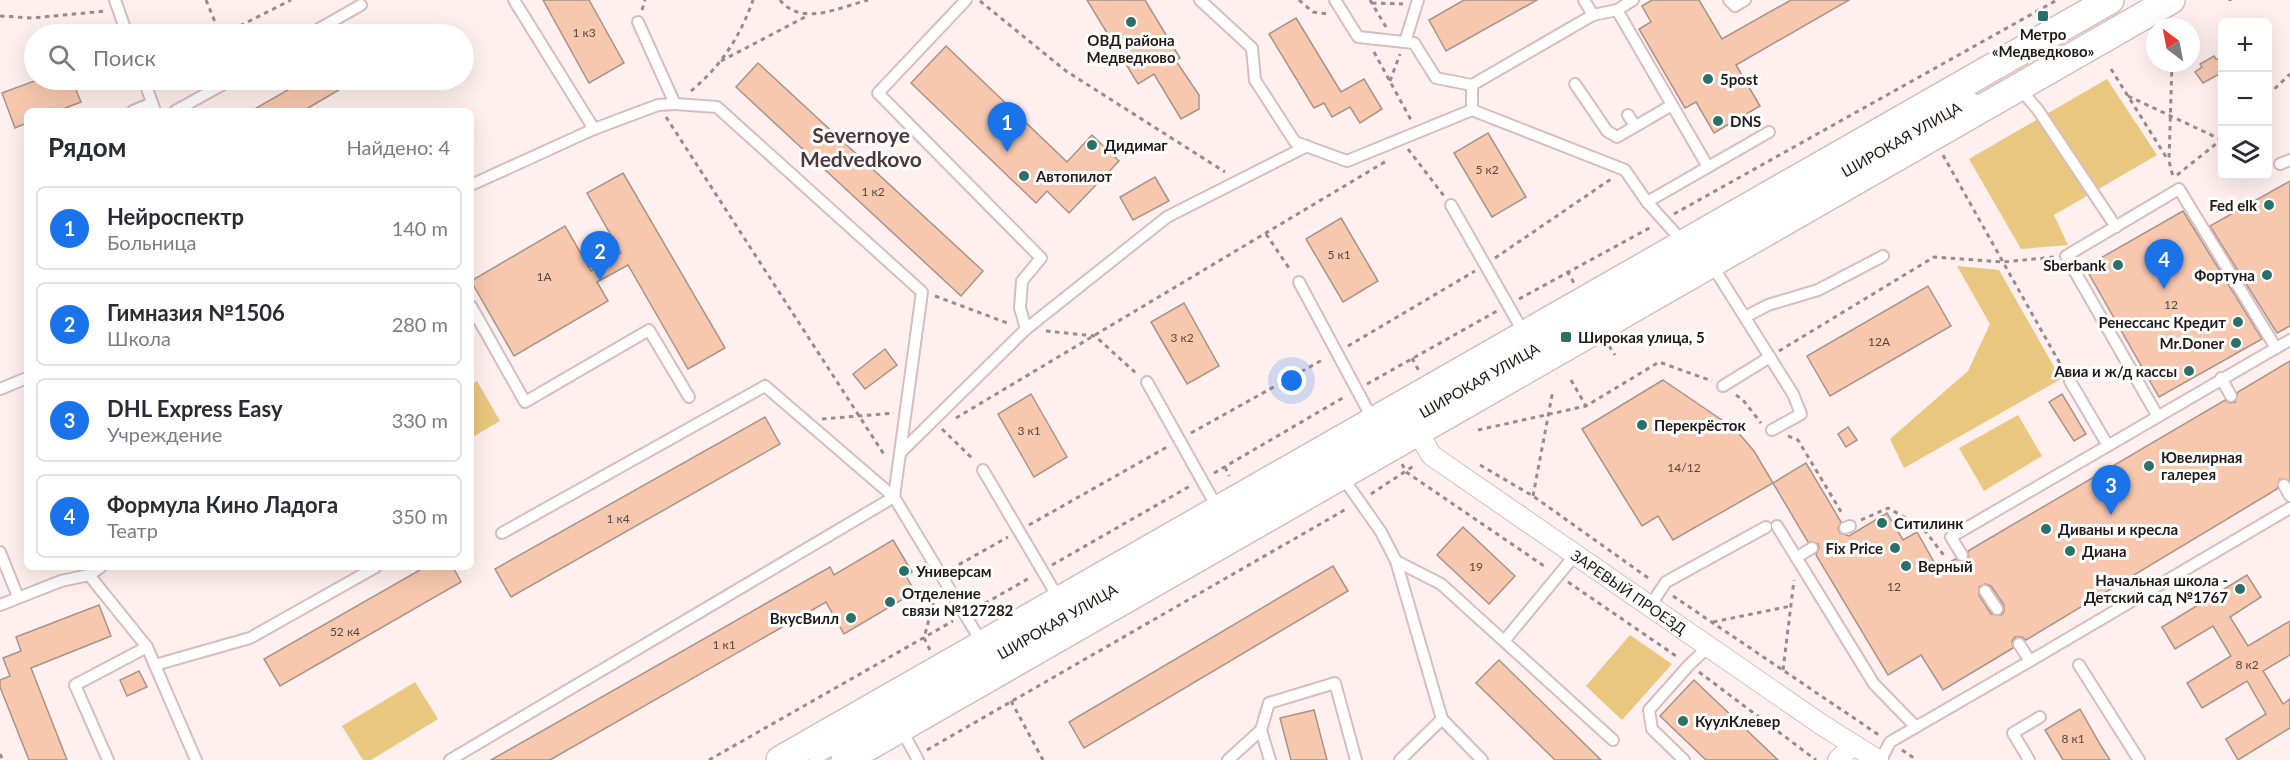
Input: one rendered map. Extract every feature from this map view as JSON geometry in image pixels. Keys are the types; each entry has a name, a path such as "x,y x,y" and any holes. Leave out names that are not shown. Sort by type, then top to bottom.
{"main road":[{"name":"ШИРОКАЯ УЛИЦА","path":"986,661 1059,600 1373,420 1410,417 1712,264 1967,101 2110,0"},
{"name":"ШИРОКАЯ УЛИЦА","path":"845,760 907,711 986,661 1341,474 1410,417 1524,333 1683,242 1967,101 2020,89 2171,0"},
{"name":"ШИРОКАЯ УЛИЦА","path":"780,760 907,711"}],"street":[{"name":"ЗАРЕВЫЙ ПРОЕЗД","path":"1410,417 1431,455 1853,745 1879,760"},
{"path":"1838,760 1853,745"}],"lane":[{"path":"514,0 594,129"},
{"path":"966,0 878,93 1041,258 1022,280 1020,308 1026,329"},
{"path":"1200,0 1252,48 1255,80 1294,142 1347,161 1418,138 1472,110 1625,170 1647,202 1683,242"},
{"path":"1335,0 1358,37 1414,44 1436,78 1472,85 1593,15 1617,10 1633,0"},
{"path":"1584,0 1593,15"},
{"path":"1729,0 1735,6 1745,0"},
{"path":"1399,42 1417,2"},
{"path":"117,5 124,24"},
{"path":"327,24 361,5"},
{"path":"1617,10 1708,167"},
{"path":"638,22 675,104"},
{"path":"1575,84 1607,131 1617,137 1672,105"},
{"path":"1472,85 1472,110"},
{"path":"2020,89 2038,110 2116,227"},
{"path":"148,90 154,107"},
{"path":"180,108 213,90"},
{"name":"ШИРОКАЯ УЛИЦА","path":"986,661 1967,101"},
{"path":"474,184 594,129 658,105 717,106 922,292 894,497"},
{"path":"1628,115 1635,126"},
{"path":"1647,202 1769,132"},
{"path":"901,452 1026,329 1167,218 1307,146"},
{"path":"2157,415 2066,256 2180,189 2276,348"},
{"path":"1451,205 1524,333"},
{"path":"1745,317 1768,305 1818,290 1883,256"},
{"path":"1712,264 1793,394 1801,414 1772,430"},
{"path":"1299,282 1373,420"},
{"path":"474,311 525,402 649,330 689,397"},
{"path":"1962,555 1951,537 2107,444 2290,340"},
{"path":"1723,386 1770,357"},
{"path":"2221,378 2231,396"},
{"path":"0,389 24,379"},
{"path":"2070,381 2107,444"},
{"path":"1147,382 1218,509"},
{"path":"502,533 765,386 894,497 965,614 986,661"},
{"path":"983,470 1059,600"},
{"path":"1341,474 1381,532 1396,561 1442,719 1482,760"},
{"path":"2284,485 2290,496"},
{"path":"450,760 894,497"},
{"path":"1879,760 1890,742 2290,508"},
{"path":"1778,525 1874,684 1916,727"},
{"path":"1650,606 1666,582 1766,527"},
{"path":"1797,557 1812,548"},
{"path":"0,552 18,597"},
{"path":"1505,640 1575,555"},
{"path":"1396,561 1441,584 1613,740"},
{"path":"0,605 61,581 89,575 96,570"},
{"path":"155,665 250,638 371,570"},
{"path":"89,575 147,647 196,760"},
{"path":"1985,591 1997,609"},
{"path":"2019,644 2030,661"},
{"path":"1683,760 1652,729 1649,710 1689,664 1709,646"},
{"path":"108,760 75,685 147,647"},
{"path":"2079,665 2139,760"},
{"path":"1270,760 1262,730 1269,703 1335,684 1356,760"},
{"path":"907,711 917,758"},
{"name":"ШИРОКАЯ УЛИЦА","path":"814,760 907,711"},
{"path":"2030,760 2013,734 2040,717"},
{"path":"1400,760 1442,719"},
{"path":"1228,760 1262,730"}],"path":[{"path":"206,0 217,24"},
{"path":"241,24 282,2 291,0"},
{"path":"675,104 713,72 743,28 753,0"},
{"path":"780,0 787,9 807,16"},
{"path":"720,62 807,16 868,0"},
{"path":"978,0 1066,71 1239,180"},
{"path":"1299,0 1313,12 1345,16"},
{"path":"709,760 1412,358 2058,0"},
{"path":"1371,2 1417,2"},
{"path":"1371,2 1399,42 1390,81"},
{"path":"0,16 32,18 117,5"},
{"path":"983,470 941,428 1408,149 1418,138 1366,38"},
{"path":"2111,69 2169,161"},
{"path":"2172,72 2169,161 2173,178 2218,143"},
{"path":"2272,92 2290,74"},
{"path":"2126,95 2218,138"},
{"path":"658,105 897,476"},
{"path":"1408,149 1451,205"},
{"path":"1947,162 2070,381"},
{"path":"934,659 924,638 941,575 1337,352 1485,265 1625,170"},
{"path":"1266,234 1299,282"},
{"path":"1770,357 1934,257 2003,262 2066,256"},
{"path":"1567,271 1577,289"},
{"path":"1607,342 1615,355"},
{"path":"1412,358 1420,372"},
{"path":"1478,430 1586,406 1659,362 1723,386 1743,399 1757,421"},
{"path":"1571,380 1586,406"},
{"path":"1533,496 1553,390"},
{"path":"806,421 858,414 906,413"},
{"path":"1798,440 1807,455"},
{"path":"1399,457 1406,472 1689,664 1816,760"},
{"path":"1476,462 1533,496 1662,588 1917,760"},
{"path":"917,758 1011,701 1359,502 1415,465"},
{"path":"1225,467 1229,476"},
{"path":"1783,670 1794,582"},
{"path":"1712,622 1791,606"},
{"path":"1011,701 1042,760"},
{"path":"0,754 3,760"}],"shaded area":[{"path":"2107,79 2157,155 2054,215 2068,245 2021,249 1969,159"},
{"path":"1957,266 1999,270 2061,379 1904,468 1890,439 1968,371 1990,324"},
{"path":"477,381 500,421 474,436 474,383"},
{"path":"2018,415 2042,456 1984,491 1959,448"},
{"path":"1630,635 1672,664 1622,720 1586,686"},
{"path":"415,682 438,719 371,760 363,760 342,726"}],"building":[{"path":"543,0 589,0 624,63 589,83"},
{"path":"1087,0 1145,0 1180,58 1176,61 1199,95 1199,109 1181,119 1154,74 1138,84"},
{"path":"1464,0 1537,0 1446,51 1429,20"},
{"path":"1652,0 1699,0 1722,39 1791,0 1849,0 1736,65 1760,106 1714,133 1696,102 1685,108 1639,29 1651,22 1642,6"},
{"path":"1296,18 1341,92 1364,79 1382,109 1360,123 1350,107 1332,117 1324,103 1314,108 1269,34"},
{"path":"946,46 1067,162 1092,135 1119,161 1069,213 1047,191 1036,203 911,83"},
{"path":"2214,56 2218,59 2218,75 2203,83 2195,72 2200,72 2202,67 2200,64"},
{"path":"758,63 983,271 961,296 736,87"},
{"path":"24,85 24,90 76,90 81,102 66,108 24,108 24,124 15,128 2,93"},
{"path":"288,90 339,90 308,108 256,108"},
{"path":"1488,133 1526,197 1492,217 1454,153"},
{"path":"623,173 725,348 688,369 628,265 597,282 608,301 514,356 474,286 474,279 565,226 591,271 621,253 587,193"},
{"path":"1155,177 1169,201 1133,220 1120,197"},
{"name":"Фортуна","path":"2290,181 2290,326 2277,333 2210,226"},
{"path":"2183,211 2262,339 2159,397 2085,267"},
{"path":"1341,218 1378,281 1343,302 1306,239"},
{"path":"1928,286 1951,326 1830,396 1807,356"},
{"path":"1184,303 1219,366 1187,384 1151,322"},
{"path":"885,349 897,365 865,389 853,374"},
{"path":"2290,361 2290,481 2280,479 2277,489 2026,640 2022,637 2015,637 2012,641 2013,648 1943,690 1921,655 1888,675 1816,555 1818,544 1808,542 1773,483 1806,463 1841,522 1838,528 1840,533 1849,536 1887,513 1903,540 1917,532 1938,569 1955,559 1965,562 1969,558 1968,551 2225,400 2230,403 2235,402 2238,392","holes":["1985,584 1991,586 2004,605 2004,612 2001,615 1991,614 1979,595 1979,587"]},
{"path":"1663,380 1735,429 1754,451 1773,483 1673,540 1658,516 1642,526 1582,429"},
{"path":"1031,394 1067,457 1034,477 998,414"},
{"path":"2062,394 2086,434 2074,441 2049,402"},
{"path":"765,417 780,444 511,597 495,569"},
{"path":"1848,427 1857,440 1846,447 1838,434"},
{"path":"1463,527 1515,576 1489,604 1437,555"},
{"path":"893,540 912,572 906,576 915,592 844,634 826,602 550,760 491,760 830,567 834,575"},
{"path":"1333,566 1348,591 1084,748 1069,722"},
{"path":"420,570 455,570 461,582 280,686 264,659"},
{"path":"2247,575 2261,597 2230,617 2248,646 2290,621 2290,655 2263,671 2283,704 2290,699 2290,728 2238,760 2226,739 2266,714 2247,681 2202,708 2187,683 2231,656 2213,626 2175,649 2162,627"},
{"path":"99,605 111,636 31,668 67,760 29,760 0,687 0,680 10,676 3,658 21,651 16,637"},
{"path":"1499,660 1601,760 1555,760 1476,683"},
{"path":"139,671 147,687 127,696 120,680"},
{"path":"1694,680 1778,760 1706,760 1660,716"},
{"path":"2080,709 2110,760 2063,760 2045,730"},
{"path":"1314,710 1327,760 1291,760 1280,718"}],"place":[{"name":"Метро «Медведково»","path":"2043,16"},
{"name":"ОВД района Медведково","path":"1131,22"},
{"name":"5post","path":"1708,79"},
{"name":"DNS","path":"1718,121"},
{"name":"Дидимаг","path":"1092,145"},
{"name":"Нейроcпектр","path":"1007,152"},
{"name":"Автопилот","path":"1024,176"},
{"name":"Fed elk","path":"2269,205"},
{"name":"Sberbank","path":"2118,265"},
{"name":"Фортуна","path":"2267,275"},
{"name":"Гимназия №1506","path":"600,281"},
{"name":"Формула Кино Ладога","path":"2164,289"},
{"name":"Ренессанс Кредит","path":"2238,322"},
{"name":"Широкая улица, 5","path":"1566,337"},
{"name":"Mr.Doner","path":"2236,343"},
{"name":"Авиа и ж/д кассы","path":"2189,371"},
{"name":"Перекрёсток","path":"1642,425"},
{"name":"Ювелирная галерея","path":"2149,466"},
{"name":"DHL Express Easy","path":"2111,515"},
{"name":"Ситилинк","path":"1882,523"},
{"name":"Диваны и кресла","path":"2046,529"},
{"name":"Fix Price","path":"1895,548"},
{"name":"Диана","path":"2070,551"},
{"name":"Верный","path":"1906,566"},
{"name":"Универсам","path":"904,571"},
{"name":"Начальная школа - Детский сад №1767","path":"2240,589"},
{"name":"Отделение связи №127282","path":"890,602"},
{"name":"ВкусВилл","path":"851,618"},
{"name":"КуулКлевер","path":"1683,721"}],"district":[{"name":"Severnoye Medvedkovo","path":"861,146"}]}
